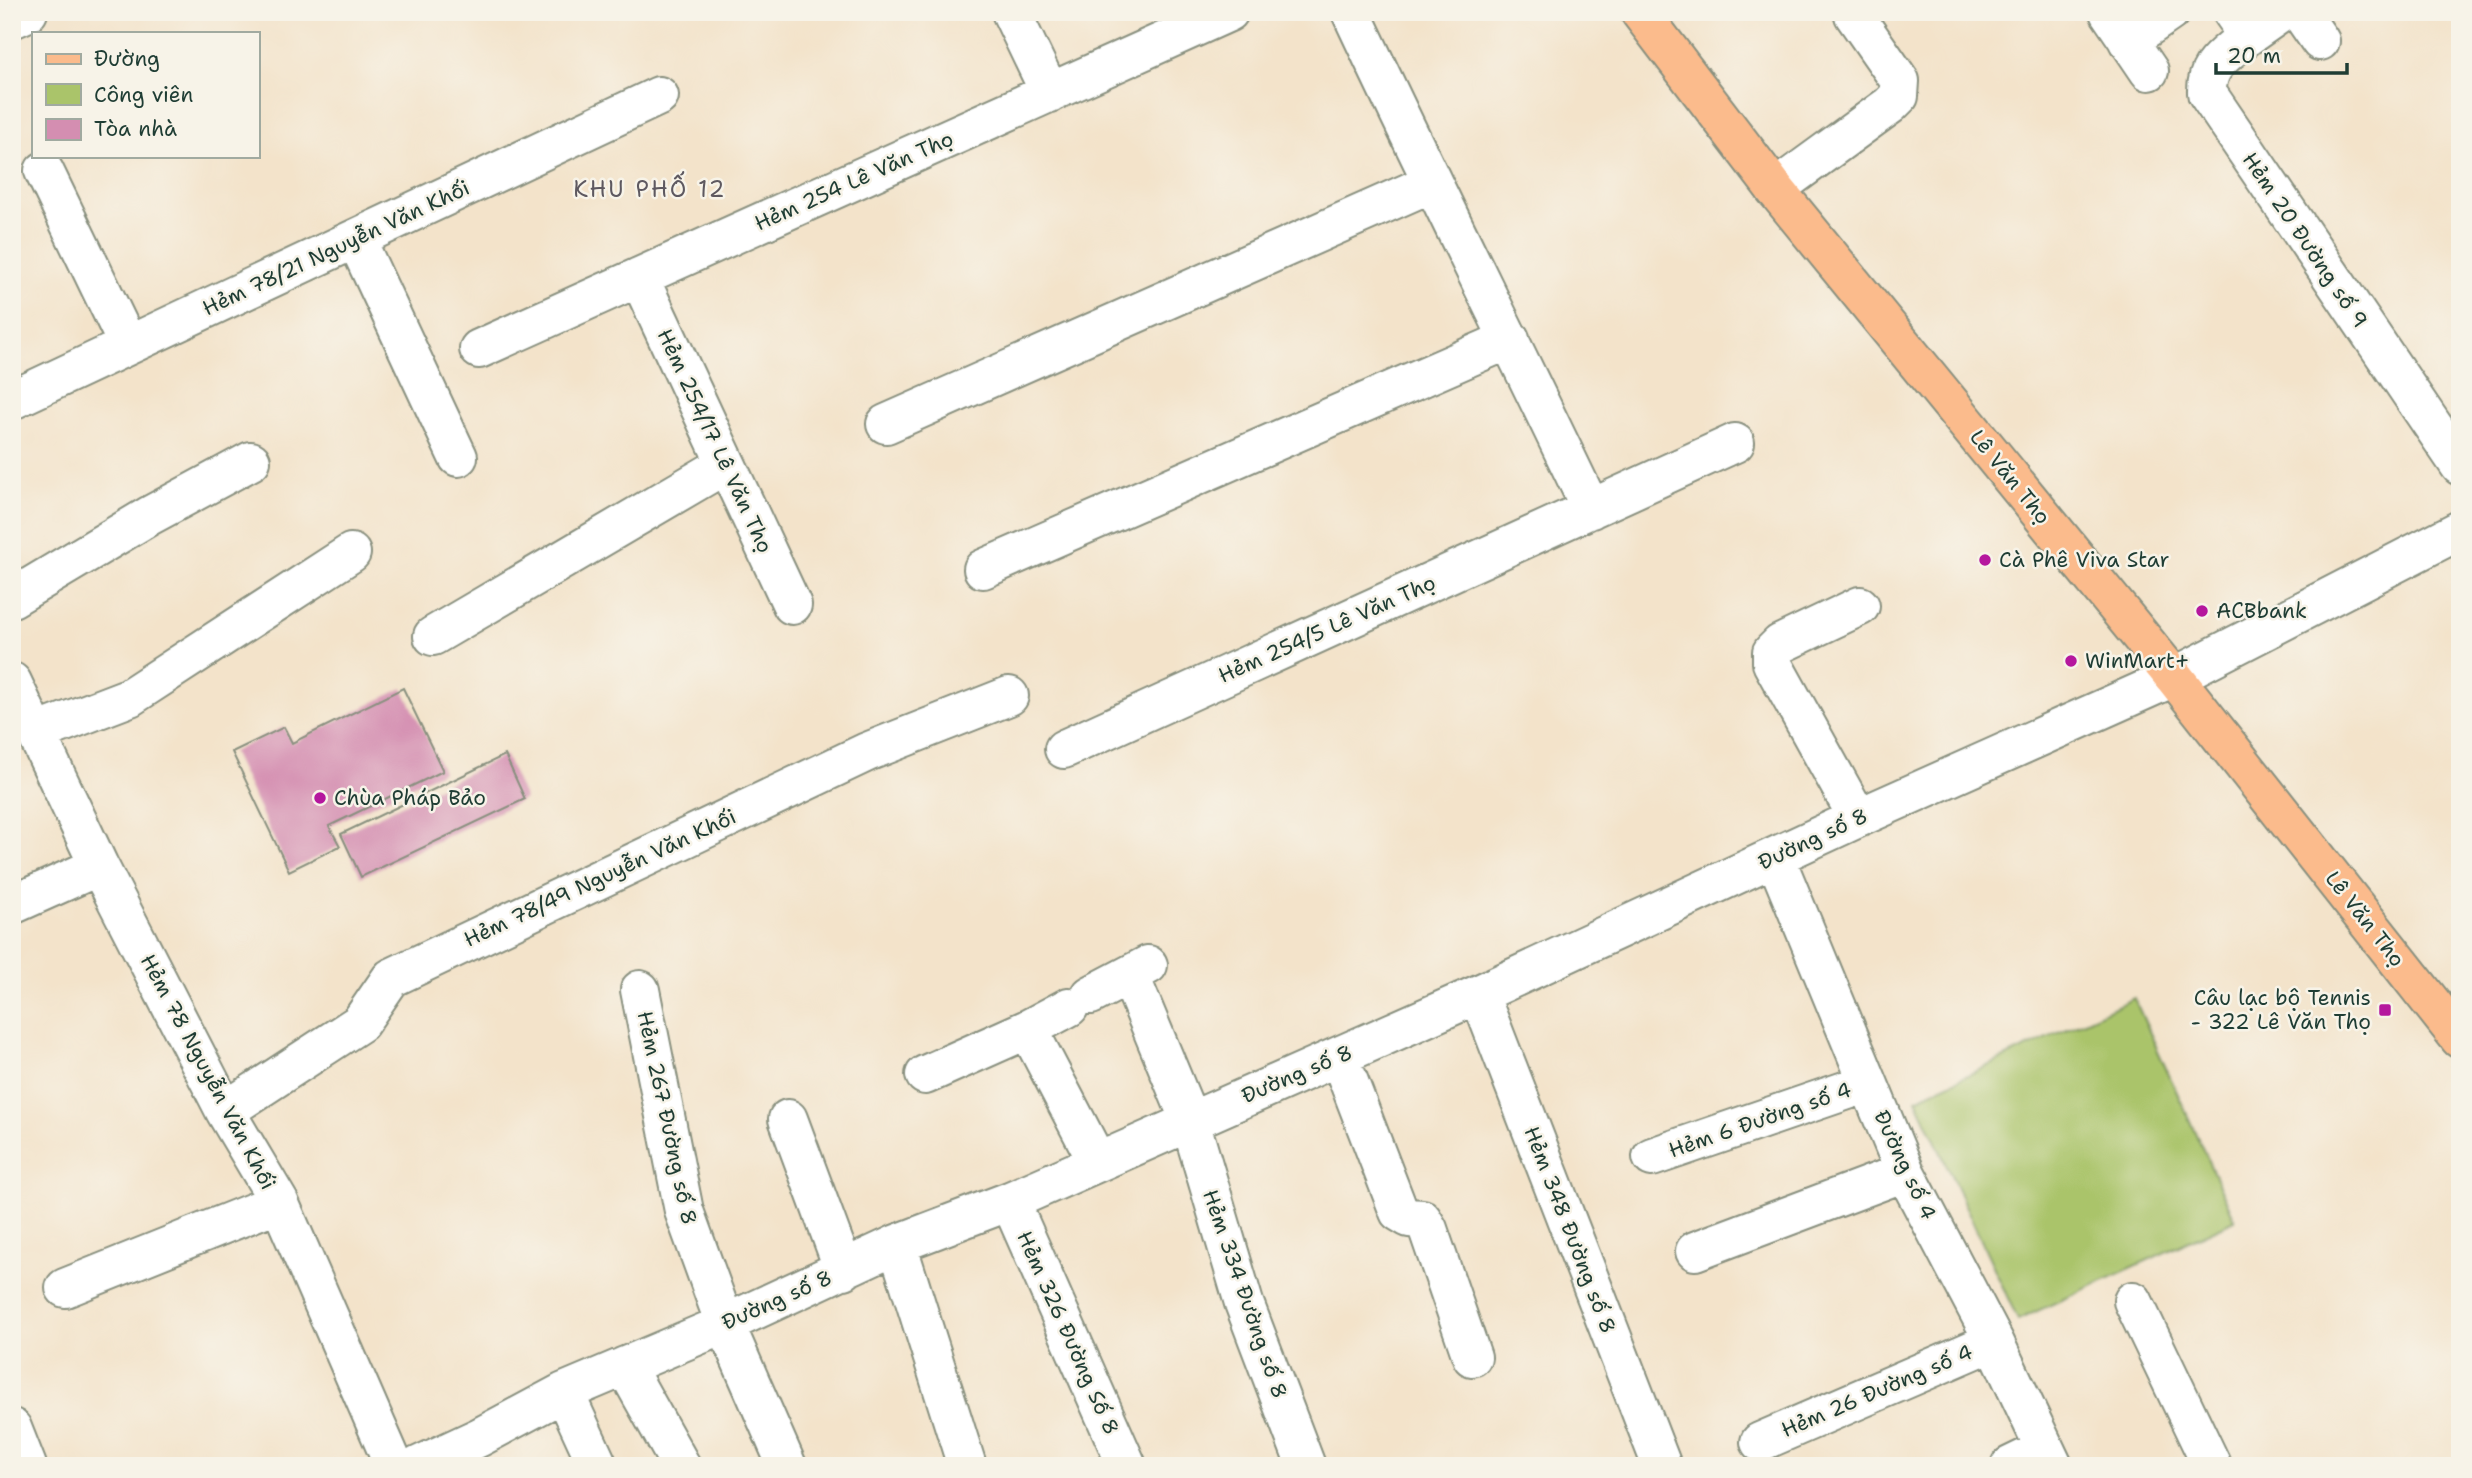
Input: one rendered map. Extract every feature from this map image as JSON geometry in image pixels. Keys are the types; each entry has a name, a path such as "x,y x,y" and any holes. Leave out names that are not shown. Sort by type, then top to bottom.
{"main road":[{"name":"Lê Văn Thọ","path":"1640,12 1774,189 2175,677 2460,1039"}],"street":[{"path":"12,19 27,12"},
{"path":"1012,12 1050,93"},
{"path":"1351,12 1431,183 1510,339 1591,509"},
{"path":"2129,41 2170,12"},
{"name":"Hẻm 20 Đường số 9","path":"2282,12 2237,26 2206,80 2207,93 2460,466"},
{"name":"Hẻm 254 Lê Văn Thọ","path":"480,349 1050,93 1214,15"},
{"path":"1774,189 1899,96 1900,81 1854,15"},
{"name":"Hẻm 78/21 Nguyễn Văn Khối","path":"12,400 659,96"},
{"path":"44,171 128,345"},
{"path":"886,424 1431,183"},
{"path":"356,239 458,457"},
{"name":"Hẻm 254/17 Lê Văn Thọ","path":"639,277 792,605"},
{"path":"983,569 1510,339"},
{"name":"Hẻm 254/5 Lê Văn Thọ","path":"1064,749 1735,443"},
{"path":"12,598 149,516 251,461"},
{"path":"433,636 726,464"},
{"name":"Đường số 8","path":"418,1466 487,1451 564,1392 725,1324 897,1244 1010,1201 1479,994 1858,818 2175,677 2460,530"},
{"path":"36,733 130,697 351,553"},
{"path":"1858,818 1772,663 1772,652 1780,644 1860,606"},
{"name":"Hẻm 78 Nguyễn Văn Khối","path":"12,682 99,866 225,1111 279,1202 394,1466"},
{"name":"Hẻm 78/49 Nguyễn Văn Khối","path":"225,1111 360,1023 391,978 867,752 1009,696"},
{"name":"Đường số 4","path":"1775,857 1905,1172 1994,1341 2049,1457"},
{"path":"12,905 99,866"},
{"name":"Hẻm 334 Đường số 8","path":"1028,1029 1139,971 1189,1121 1244,1303 1306,1466"},
{"name":"Hẻm 267 Đường số 8","path":"640,990 684,1211 725,1324 787,1466"},
{"name":"Hẻm 348 Đường số 8","path":"1479,994 1662,1466"},
{"path":"925,1075 1028,1029 1097,1161"},
{"path":"1339,1056 1399,1212 1409,1218 1422,1219 1428,1228 1472,1357"},
{"name":"Hẻm 6 Đường số 4","path":"1652,1157 1868,1083"},
{"path":"788,1119 844,1270"},
{"path":"1695,1251 1905,1172"},
{"name":"Hẻm 326 Đường Số 8","path":"1010,1201 1127,1466"},
{"path":"65,1288 279,1202"},
{"path":"897,1244 967,1466"},
{"path":"2133,1301 2212,1466"},
{"name":"Hẻm 26 Đường số 4","path":"1760,1442 1994,1341"},
{"path":"625,1366 681,1466"},
{"path":"564,1392 598,1466"},
{"path":"12,1428 27,1466"},
{"path":"2010,1466 2049,1457"}],"green space":[{"path":"2134,998 2235,1220 2018,1320 1916,1099"}],"building":[{"name":"Chùa Pháp Bảo","path":"403,688 443,771 329,826 340,846 289,871 232,752 284,727 292,743"},
{"path":"505,755 525,799 361,877 341,834"}],"place":[{"name":"Cà Phê Viva Star","path":"1985,560"},
{"name":"ACBbank","path":"2202,611"},
{"name":"WinMart+","path":"2071,661"},
{"name":"Chùa Pháp Bảo","path":"320,798"},
{"name":"Câu lạc bộ Tennis - 322 Lê Văn Thọ","path":"2385,1010"}],"district":[{"name":"KHU PHỐ 12","path":"650,189"}]}
